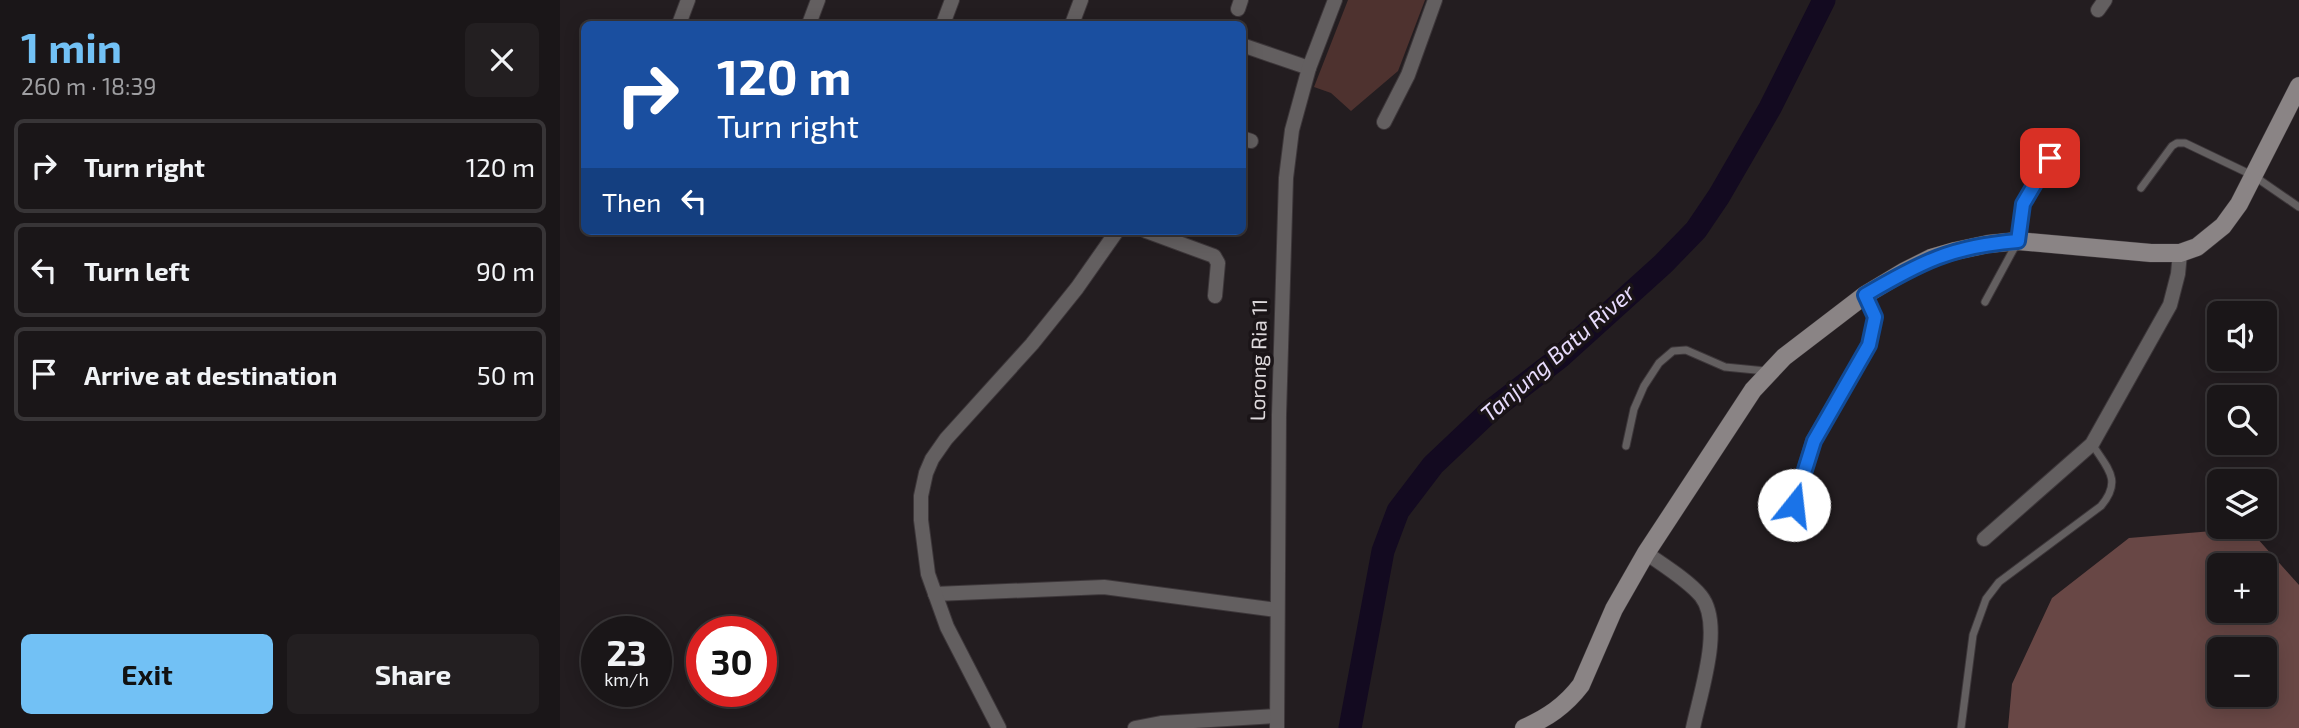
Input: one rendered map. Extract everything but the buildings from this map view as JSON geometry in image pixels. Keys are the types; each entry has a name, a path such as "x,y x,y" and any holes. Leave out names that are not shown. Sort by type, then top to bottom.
{"street":[{"path":"680,21 688,0"},
{"path":"810,21 818,0"},
{"path":"944,21 952,0"},
{"path":"1073,21 1081,0"},
{"name":"Lorong Ria 11","path":"1277,722 1279,402 1286,178 1292,131 1309,68 1335,0"},
{"path":"1384,122 1408,75 1435,0"},
{"path":"1246,46 1309,68"},
{"path":"1524,728 1551,715 1568,701 1581,685 1614,609 1646,552 1735,415 1784,356 1865,295 1905,271 1931,258 1976,245 2018,241 2180,253 2208,240 2223,226 2239,204 2299,86"},
{"path":"999,728 947,626 928,574 921,520 921,496 926,473 946,439 1032,344 1077,288 1114,235"},
{"path":"1157,235 1214,256 1218,263 1215,296"},
{"path":"1984,539 2092,444 2170,305 2178,275 2180,253"},
{"path":"1794,505 1814,441 1869,345 1875,317 1865,295"},
{"path":"1646,552 1700,594 1708,606 1711,622 1709,647 1693,728"},
{"path":"935,594 1104,587 1277,610"},
{"path":"1135,728 1161,723 1277,722"}],"lane":[{"path":"1985,302 2018,241 2023,204 2063,134"},
{"path":"2141,188 2172,146 2185,143 2254,176 2299,208"},
{"path":"1626,446 1634,409 1644,386 1659,363 1674,351 1686,351 1725,366 1769,371"},
{"path":"1961,728 1973,635 1986,599 1999,582 2101,506 2109,497 2113,485 2110,474 2092,444"}],"shaded area":[{"path":"1348,0 1425,0 1398,71 1351,111 1331,93 1314,87"},
{"path":"2207,531 2207,539 2258,539 2270,553 2207,553 2207,623 2277,623 2277,560 2299,585 2299,728 2008,728 2012,684 2052,598 2129,538"}],"waterway":[{"name":"Tanjung Batu River","path":"1350,728 1383,551 1398,511 1433,465 1489,412 1559,358 1663,264 1696,230 1770,108 1824,0"}],"route":[{"path":"1794,505 1814,441 1869,345 1875,317 1865,295 1931,258 1976,245 2018,241 2023,204 2050,158"}]}
